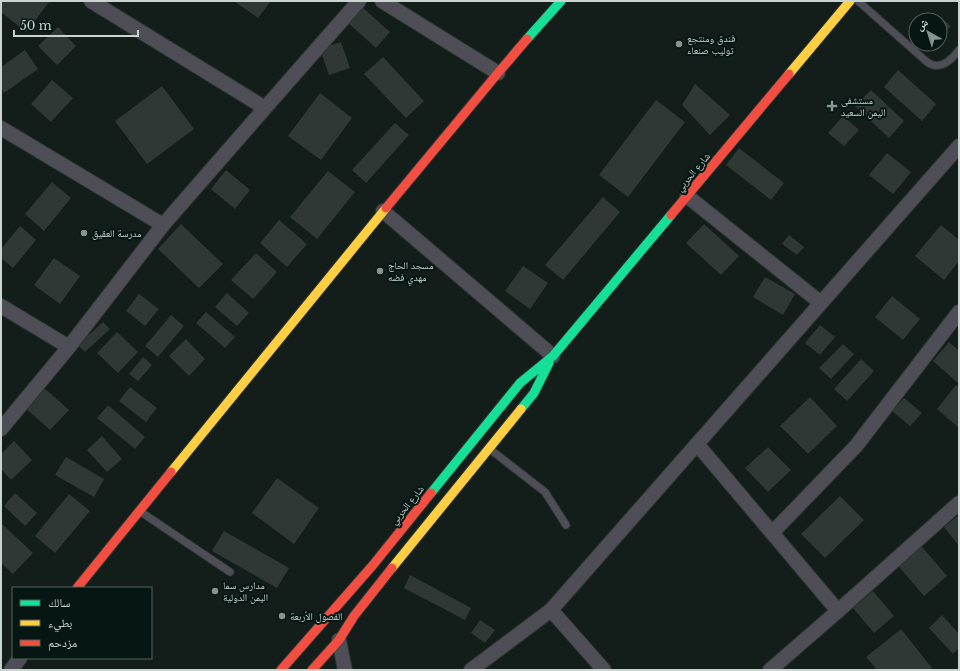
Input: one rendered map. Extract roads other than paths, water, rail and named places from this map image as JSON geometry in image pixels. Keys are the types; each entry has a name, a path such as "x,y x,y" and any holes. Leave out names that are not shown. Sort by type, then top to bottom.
{"street":[{"path":"92,1 265,108"},
{"path":"1,429 69,347 163,225 359,1"},
{"path":"382,1 498,73"},
{"path":"78,587 383,211 560,1"},
{"name":"شارع الحربي","path":"281,670 378,559 520,383 553,356 850,1"},
{"path":"1,128 163,225"},
{"path":"471,670 551,610 959,146"},
{"path":"688,196 821,303"},
{"path":"383,211 553,356"},
{"path":"1,306 69,347"},
{"path":"772,533 856,446 959,312"},
{"name":"شارع الحربي","path":"312,670 340,640 354,616 534,393 553,356"},
{"path":"697,444 838,611"},
{"path":"770,670 959,503"},
{"path":"551,610 604,670"},
{"path":"340,640 345,670"},
{"path":"11,670 19,659"}],"lane":[{"path":"858,1 927,62 934,66 943,64 953,58 959,50"},
{"path":"489,448 545,492 566,525"},
{"path":"139,512 230,572"}],"place":[{"name":"فندق ومنتجع توليب صنعاء","path":"679,44"},
{"name":"مستشفى اليمن السعيد","path":"832,106"},
{"name":"مدرسة العقيق","path":"84,233"},
{"name":"مسجد الحاج مهدي فضه","path":"380,271"},
{"name":"مدارس سما اليمن الدولية","path":"215,591"},
{"name":"الفصول الأربعة","path":"282,616"}]}
